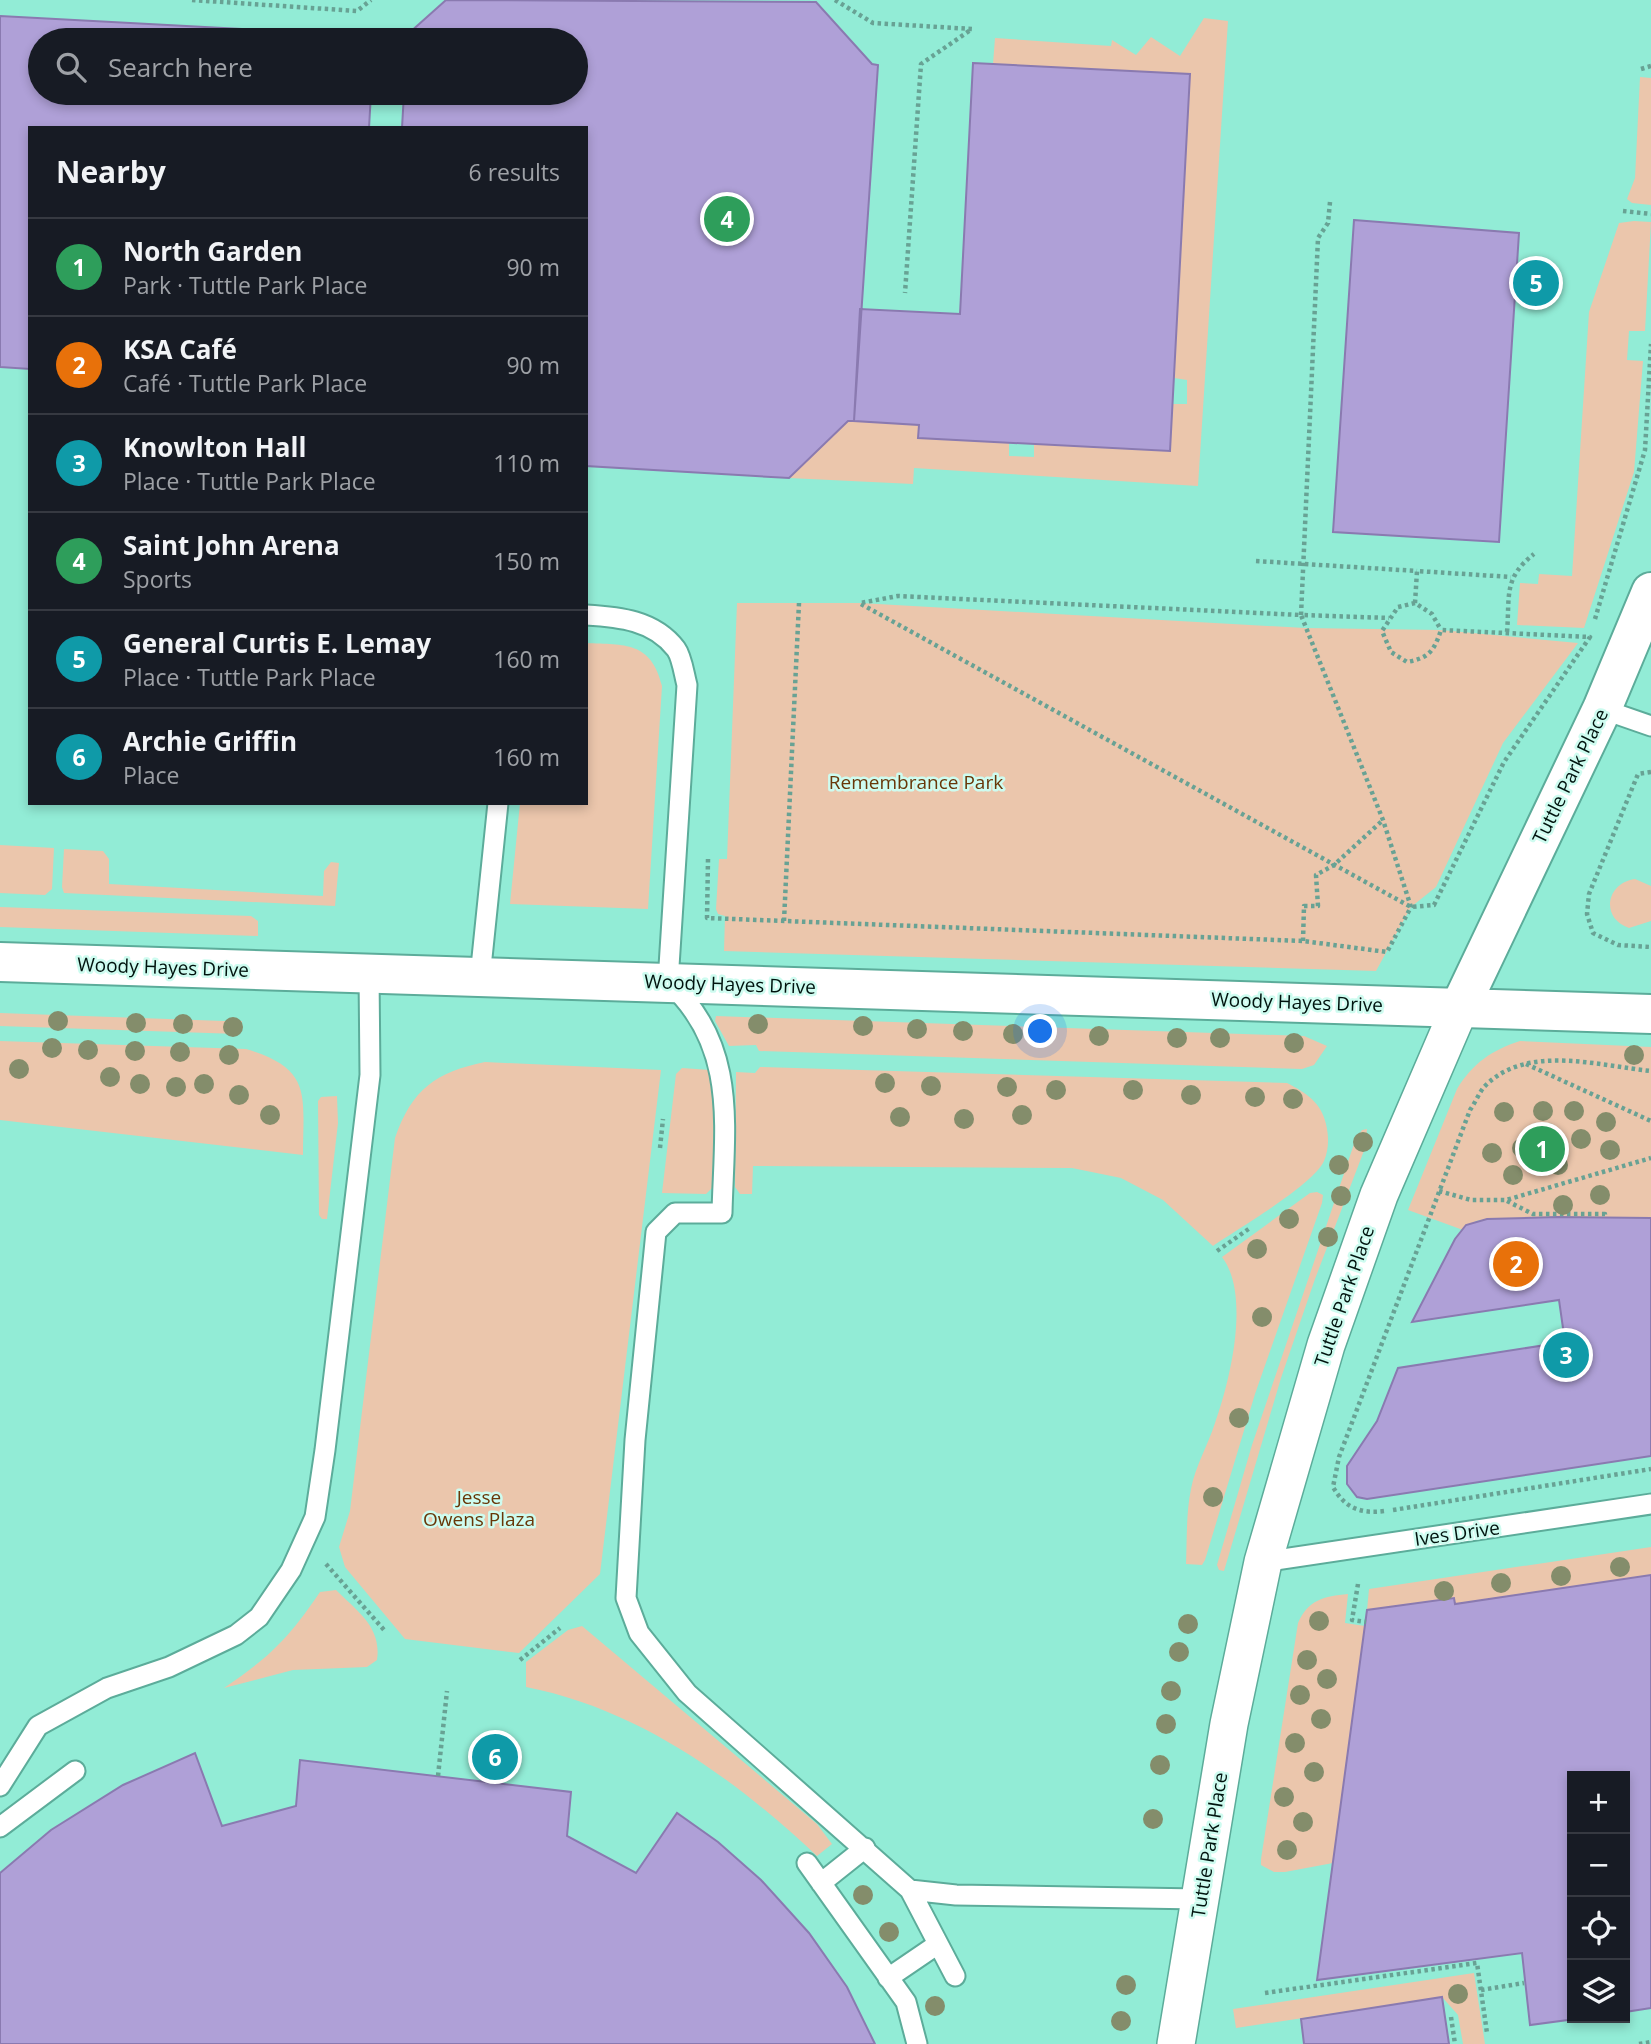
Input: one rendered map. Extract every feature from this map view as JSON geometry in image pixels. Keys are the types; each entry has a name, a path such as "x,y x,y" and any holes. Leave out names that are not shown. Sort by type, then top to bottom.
{"street":[{"name":"Tuttle Park Place","path":"1176,2044 1229,1724 1263,1562 1330,1332 1379,1195 1460,1007 1602,709 1651,592"},
{"name":"Woody Hayes Drive","path":"0,962 1651,1014"}],"lane":[{"path":"588,615 621,617 654,629 677,650 687,685 668,982 681,994 705,1030 722,1074 725,1105 722,1213 675,1213 656,1232 635,1440 626,1598 639,1633 687,1693 910,1890 955,1976"},
{"path":"1602,709 1651,726"},
{"path":"480,977 498,805"},
{"path":"0,1786 38,1726 107,1688 169,1667 236,1635 259,1617 291,1570 315,1517 327,1439 370,1075 369,973"},
{"name":"Ives Drive","path":"1263,1562 1651,1504"},
{"path":"0,1827 75,1771"},
{"path":"821,1884 865,1848"},
{"path":"807,1863 906,2002 917,2044"},
{"path":"910,1890 956,1895 1200,1899"},
{"path":"888,1978 938,1944"}],"path":[{"path":"192,0 357,11 372,0"},
{"path":"835,0 873,23 972,29 921,64 905,293"},
{"path":"1641,69 1651,66"},
{"path":"708,859 707,918 1303,941 1387,952 1411,907 1383,820 1301,615 1301,564 1318,238 1328,223 1330,202"},
{"path":"1623,211 1651,214"},
{"path":"1389,618 898,596 860,603 1411,907 1434,905 1504,762 1590,637 1645,450 1651,344"},
{"path":"1507,632 1511,577 1517,567 1534,554"},
{"path":"1256,561 1511,577"},
{"path":"1415,603 1417,571"},
{"path":"783,921 799,603"},
{"path":"1415,603 1432,614 1441,630 1434,649 1424,659 1407,662 1391,652 1382,631 1389,618 1398,607 1415,603"},
{"path":"1441,630 1590,637"},
{"path":"1651,772 1638,774 1589,894 1587,914 1593,933 1618,945 1651,947"},
{"path":"1303,941 1304,906 1318,906 1316,876 1334,865 1383,820"},
{"path":"1651,1071 1553,1061 1525,1064 1502,1072 1484,1087 1470,1110 1339,1457 1334,1487 1344,1505 1362,1511 1380,1512 1651,1469"},
{"path":"1525,1064 1651,1121"},
{"path":"660,1148 663,1119"},
{"path":"1439,1191 1471,1200 1506,1200 1651,1158"},
{"path":"1506,1200 1533,1214 1605,1214 1605,1217"},
{"path":"1217,1251 1250,1228"},
{"path":"326,1564 385,1631"},
{"path":"1358,1584 1352,1620 1366,1622"},
{"path":"520,1660 560,1628"},
{"path":"438,1776 447,1690"},
{"path":"1265,1993 1477,1963 1487,2033"},
{"path":"1481,1990 1524,1983"},
{"path":"1451,2017 1455,2044"},
{"path":"1640,2044 1651,2042"}],"shaded area":[{"path":"0,0 1651,0 1651,2044 0,2044"}],"green space":[{"path":"1204,18 1228,21 1198,486 914,468 913,484 789,478 848,421 919,425 918,438 1009,443 1009,456 1034,457 1034,444 1170,451 1173,404 1187,404 1187,380 1174,378 1190,75 993,64 995,38 1111,46 1112,40 1136,55 1151,37 1180,56"},
{"path":"1640,77 1651,78 1651,205 1632,203 1627,199 1635,178"},
{"path":"1651,222 1645,331 1629,331 1627,360 1643,361 1634,472 1584,628 1517,625 1520,583 1538,584 1539,574 1572,576 1589,312 1619,223"},
{"name":"Remembrance Park","path":"737,603 860,603 1305,628 1441,630 1578,643 1503,743 1436,887 1411,907 1376,971 724,951 725,916 718,914 716,909 719,859 727,859"},
{"path":"588,643 635,648 651,661 662,686 648,909 510,904 520,805 588,805"},
{"path":"0,845 54,848 52,889 45,895 0,893"},
{"path":"64,849 103,851 109,859 109,884 323,896 324,871 331,862 339,863 335,906 64,893"},
{"path":"1635,879 1651,886 1651,921 1629,928 1614,917 1610,901 1618,887"},
{"path":"0,907 251,916 258,921 258,936 0,927"},
{"path":"0,1013 242,1021 238,1034 0,1026"},
{"path":"716,1016 1304,1036 1327,1046 1314,1065 1302,1069 759,1051 756,1045 729,1046 715,1021"},
{"path":"0,1041 246,1049 268,1057 283,1066 300,1087 304,1116 303,1155 0,1120"},
{"path":"1520,1041 1651,1047 1651,1218 1487,1219 1476,1221 1463,1230 1408,1210 1457,1089 1484,1059"},
{"name":"Jesse Owens Plaza","path":"485,1062 661,1070 600,1574 519,1653 405,1639 345,1567 339,1547 350,1511 395,1138 409,1107 428,1085 453,1071"},
{"path":"760,1067 1287,1083 1306,1095 1324,1116 1328,1147 1324,1161 1306,1182 1213,1246 1163,1200 1121,1178 1072,1168 753,1166 752,1194 740,1194 735,1187 736,1072 755,1073"},
{"path":"682,1068 710,1070 715,1097 713,1187 706,1194 662,1193 676,1074"},
{"path":"337,1096 338,1123 327,1219 322,1219 319,1215 318,1101 321,1097"},
{"path":"1367,1129 1365,1148 1281,1378 1224,1571 1219,1570 1217,1565 1252,1445 1355,1141 1362,1130"},
{"path":"1310,1193 1323,1195 1322,1203 1255,1394 1205,1560 1202,1565 1186,1564 1187,1517 1191,1489 1227,1385 1235,1338 1235,1293 1231,1273 1222,1257"},
{"path":"1651,1547 1651,1575 1455,1604 1454,1598 1367,1610 1369,1589"},
{"path":"336,1590 372,1629 378,1648 377,1660 367,1667 293,1670 224,1688 278,1646 320,1592"},
{"path":"1348,1594 1345,1623 1365,1626 1333,1863 1274,1872 1261,1865 1261,1859 1298,1623 1312,1604 1331,1596"},
{"path":"582,1626 817,1824 832,1844 817,1856 753,1800 683,1751 608,1712 568,1697 526,1687 526,1662 568,1630"},
{"path":"1474,1973 1485,2044 1463,2044 1458,2015 1442,1997 1236,2028 1233,2009"}],"building":[{"path":"446,0 816,2 872,64 878,65 854,421 848,421 789,478 588,466 588,126 402,126 403,105 588,105 588,28 415,28"},
{"path":"0,16 225,28 28,28 28,105 370,105 369,126 28,126 28,369 0,367"},
{"path":"973,63 1190,74 1170,451 918,438 919,425 854,421 860,309 960,314"},
{"path":"1354,220 1519,233 1499,542 1333,532"},
{"path":"1651,1218 1651,1456 1367,1499 1357,1497 1347,1484 1347,1466 1377,1421 1398,1368 1565,1342 1559,1300 1412,1322 1455,1239 1466,1225 1487,1219"},
{"path":"1651,1575 1651,2008 1630,2011 1630,1771 1567,1771 1567,2020 1530,2025 1522,1953 1317,1980 1367,1610 1454,1598 1455,1604"},
{"path":"195,1753 222,1826 296,1806 300,1760 571,1792 567,1836 636,1873 677,1813 718,1842 761,1880 809,1933 847,1987 875,2044 0,2044 0,1873 51,1830 123,1785"},
{"path":"1442,1997 1449,2044 1304,2044 1301,2019"}],"place":[{"name":"Saint John Arena","path":"727,219"},
{"name":"General Curtis E. Lemay","path":"1536,283"},
{"name":"North Garden","path":"1542,1149"},
{"name":"KSA Café","path":"1516,1264"},
{"name":"Knowlton Hall","path":"1566,1355"},
{"name":"Archie Griffin","path":"495,1757"}]}
